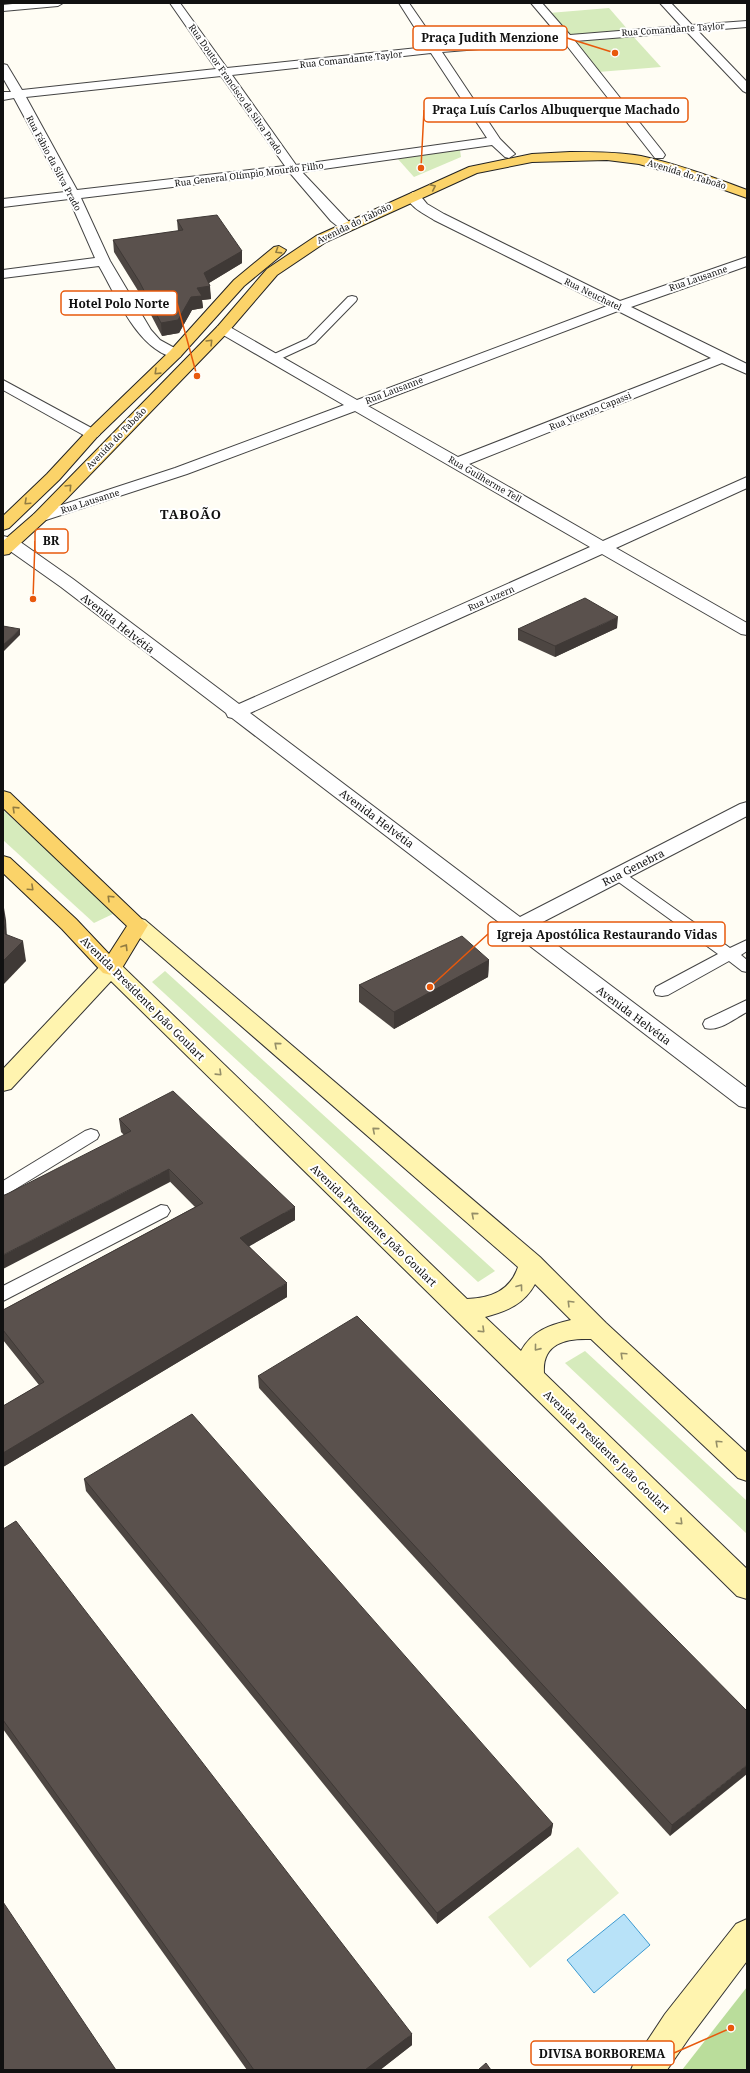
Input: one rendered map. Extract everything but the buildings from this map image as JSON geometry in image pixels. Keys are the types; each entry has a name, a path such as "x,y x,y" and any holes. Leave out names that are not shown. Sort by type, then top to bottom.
{"main road":[{"name":"Avenida do Taboão","path":"5,545 40,517 223,329 272,272 321,239 341,222 435,175 478,160 509,154 585,150 659,155 697,165 747,184"},
{"name":"Avenida do Taboão","path":"3,525 53,477 92,434 175,354 239,283 272,254 295,240 341,222 388,207 473,170 532,158 607,156 640,160 704,178 747,194"},
{"path":"3,797 138,925 111,968"},
{"name":"Avenida Presidente João Goulart","path":"3,862 69,924 111,968"}],"street":[{"path":"3,8 58,3"},
{"name":"Rua Doutor Francisco da Silva Prado","path":"175,3 293,169 341,222"},
{"path":"404,3 436,49 495,141 509,154"},
{"path":"536,3 566,37 659,155"},
{"path":"665,3 747,89"},
{"name":"Rua Comandante Taylor","path":"3,96 436,49 566,37 747,24"},
{"name":"Rua Fábio da Silva Prado","path":"3,67 16,94 73,194 103,261 145,332 155,343 175,354"},
{"name":"Rua General Olímpio Mourão Filho","path":"3,203 293,169 495,141"},
{"path":"462,145 478,160"},
{"name":"Rua Neuchatel","path":"413,196 413,198 422,207 439,218 747,370"},
{"name":"Rua Neuchatel","path":"388,207 416,211 439,218"},
{"path":"3,274 103,261"},
{"name":"Rua Lausanne","path":"40,517 181,471 618,306 745,264"},
{"name":"Rua Guilherme Tell","path":"223,329 747,630"},
{"name":"Rua Vicenzo Capassi","path":"457,463 723,358"},
{"path":"3,384 92,434"},
{"name":"Rua Luzern","path":"235,713 604,548 747,482"},
{"name":"Avenida Helvétia","path":"5,545 67,583 235,713 274,740 747,1100"},
{"name":"Rua Genebra","path":"519,926 747,808"},
{"path":"138,925 531,1264 597,1330 747,1470"},
{"path":"3,1083 111,968"},
{"name":"Avenida Presidente João Goulart","path":"111,968 747,1587"},
{"path":"460,1309 481,1308 505,1302 522,1286 528,1275 531,1264"},
{"path":"531,1378 529,1367 533,1352 551,1335 576,1328 597,1330"},
{"path":"648,2070 677,2026 747,1936"}],"lane":[{"path":"274,358 311,341 352,299"},
{"path":"618,875 747,967"},
{"path":"662,991 747,945"},
{"path":"711,1024 747,1005"},
{"path":"3,1189 91,1135"},
{"path":"3,1294 161,1211"}],"green space":[{"path":"609,8 629,31 568,36 549,13"},
{"path":"631,34 661,67 598,72 570,38"},
{"path":"460,150 461,157 414,177 397,158"},
{"path":"3,810 117,912 94,923 3,840"},
{"path":"165,971 495,1271 478,1282 152,982"},
{"path":"585,1351 747,1501 747,1534 565,1363"},
{"path":"578,1847 619,1893 530,1968 488,1917"},
{"path":"747,1987 747,2070 682,2070"}],"water":[{"path":"624,1914 650,1945 594,1993 567,1960"}],"place":[{"name":"Praça Judith Menzione","path":"615,53"},
{"name":"Praça Luís Carlos Albuquerque Machado","path":"421,168"},
{"name":"Hotel Polo Norte","path":"197,376"},
{"name":"BR","path":"33,599"},
{"name":"Igreja Apostólica Restaurando Vidas","path":"430,987"},
{"name":"DIVISA BORBOREMA","path":"731,2028"}],"district":[{"name":"TABOÃO","path":"191,514"}]}
